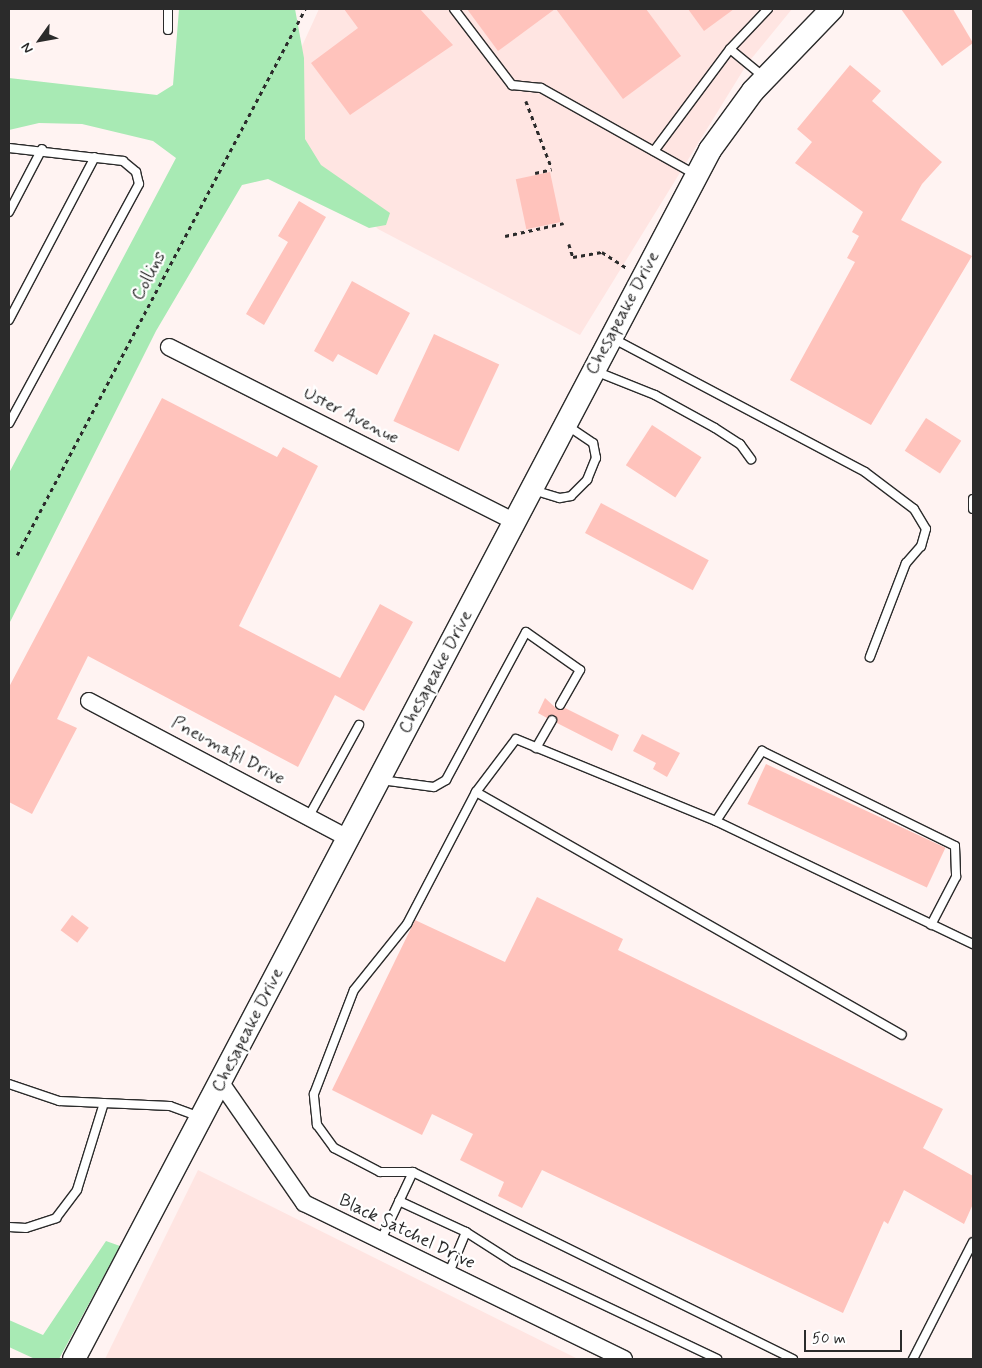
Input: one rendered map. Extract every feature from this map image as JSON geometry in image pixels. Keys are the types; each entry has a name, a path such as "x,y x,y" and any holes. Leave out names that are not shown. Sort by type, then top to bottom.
{"street":[{"name":"Chesapeake Drive","path":"74,1359 221,1083 696,175 730,120 765,78 832,9"},
{"name":"Uster Avenue","path":"169,347 514,522"},
{"name":"Pneumafil Drive","path":"89,701 348,838"},
{"name":"Black Satchel Drive","path":"221,1083 299,1199 380,1242 624,1359"}],"lane":[{"path":"168,9 168,30"},
{"path":"454,9 512,84 541,88 696,175"},
{"path":"654,151 730,49 768,9"},
{"path":"730,49 765,78"},
{"path":"9,148 42,150 123,161 136,172 139,184 9,423"},
{"path":"9,212 42,150"},
{"path":"9,320 95,157"},
{"path":"610,337 864,472 914,509 926,529 921,546 906,563 870,657"},
{"path":"593,370 656,395 715,428 740,444 751,459"},
{"path":"531,490 560,498 580,490 587,480 596,458 593,443 565,424"},
{"path":"973,499 973,509"},
{"path":"379,780 434,787 446,780 526,632 580,670 560,705"},
{"path":"536,748 552,720"},
{"path":"309,816 359,725"},
{"path":"793,1359 413,1172 380,1172 334,1148 317,1125 314,1094 354,990 407,924 476,792 516,739 716,822 973,944"},
{"path":"716,822 762,751 955,846 956,877 931,925"},
{"path":"476,792 902,1035"},
{"path":"9,1084 60,1101 170,1106 202,1118"},
{"path":"9,1227 26,1228 56,1218 77,1190 104,1103"},
{"path":"380,1242 413,1172"},
{"path":"399,1201 466,1232 513,1262 717,1359"},
{"path":"448,1275 466,1232"},
{"path":"913,1359 973,1242"}],"path":[{"name":"Collins","path":"17,555 305,9"},
{"path":"526,101 551,168 536,173"},
{"path":"505,236 564,223"},
{"path":"569,244 573,257 602,252 628,269"}],"shaded area":[{"path":"319,9 792,9 747,64 580,335 378,229 298,144 297,57"},
{"path":"198,1170 578,1359 105,1359"}],"green space":[{"path":"179,9 295,9 304,58 305,139 321,165 390,213 386,225 369,228 268,179 242,185 156,331 9,624 9,473 176,158 153,141 82,124 39,123 9,130 9,78 157,95 173,85"},
{"path":"106,1241 120,1246 59,1359 35,1359 9,1347 9,1320 43,1335"}],"building":[{"path":"344,9 420,9 453,45 350,115 311,63 358,28"},
{"path":"467,9 555,9 498,51"},
{"path":"556,9 646,9 681,56 623,99"},
{"path":"688,9 734,9 704,31"},
{"path":"901,9 953,9 973,43 942,66"},
{"path":"850,65 881,91 872,101 942,162 922,184 901,220 972,256 871,425 790,380 855,262 847,258 859,236 852,232 863,212 795,163 812,142 797,129"},
{"path":"550,172 561,222 526,229 516,179"},
{"path":"299,201 326,217 264,325 246,314 288,242 278,236"},
{"path":"352,281 410,313 377,375 338,354 333,362 314,351"},
{"path":"434,334 499,364 459,451 393,421"},
{"path":"162,398 277,457 283,447 318,466 239,626 340,678 380,604 413,622 364,711 335,695 298,767 88,656 57,719 77,728 32,814 9,802 9,687"},
{"path":"926,418 961,441 940,474 905,451"},
{"path":"652,425 701,457 675,497 626,465"},
{"path":"601,503 709,560 693,590 585,533"},
{"path":"545,698 558,710 565,708 619,735 612,751 557,723 554,715 547,718 538,713"},
{"path":"642,734 680,753 667,777 653,769 656,763 633,751"},
{"path":"766,764 945,848 927,888 747,804"},
{"path":"537,897 623,939 618,950 943,1109 923,1148 973,1176 973,1204 964,1224 904,1190 888,1224 884,1221 843,1313 542,1170 522,1208 498,1196 504,1182 460,1160 473,1134 432,1114 422,1135 332,1090 415,920 505,962"},
{"path":"72,915 89,928 77,943 61,930"}]}
